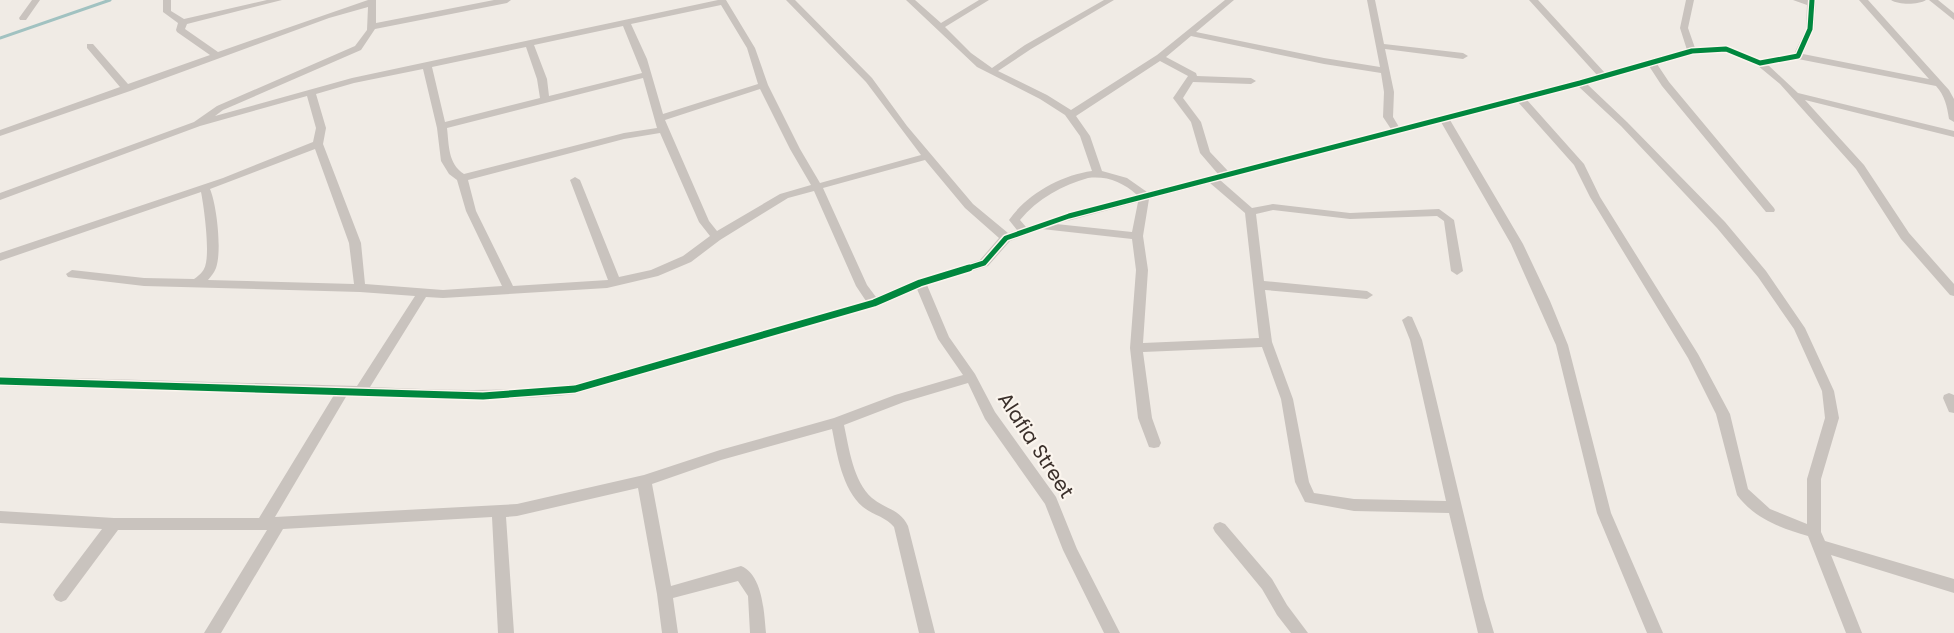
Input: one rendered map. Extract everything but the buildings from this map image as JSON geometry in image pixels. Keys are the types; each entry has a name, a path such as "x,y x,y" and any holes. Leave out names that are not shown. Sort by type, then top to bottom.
{"street":[{"path":"23,18 36,0"},
{"path":"167,0 167,12 183,22 278,0"},
{"path":"371,27 507,0"},
{"path":"790,0 870,80 904,128 969,206 1006,238"},
{"path":"910,0 941,26 976,62 1058,103 1072,114 1089,143 1098,174"},
{"path":"941,26 985,0"},
{"path":"993,71 1028,47 1110,0"},
{"path":"1072,114 1160,57 1230,0"},
{"path":"1371,0 1389,92 1388,117 1397,131"},
{"path":"1533,0 1603,76"},
{"path":"1690,0 1684,28 1692,51"},
{"path":"1797,0 1812,2 1810,29 1798,56"},
{"path":"1863,0 1869,10 1939,84 1949,98 1954,119"},
{"path":"1895,0 1922,0"},
{"path":"1933,0 1954,17"},
{"path":"0,133 372,1 371,27 365,41 358,48 220,108 197,124"},
{"path":"0,197 197,124 352,81 722,1 751,48 763,85 795,150 817,185 862,286 874,303"},
{"path":"183,22 180,30 218,56"},
{"path":"626,23 637,45 645,75 662,118 663,130 704,222 716,237"},
{"path":"1190,33 1324,61 1385,71"},
{"path":"529,43 542,79 545,100"},
{"path":"90,46 127,89"},
{"path":"1381,46 1463,56"},
{"path":"0,381 344,390 476,397 536,395 575,389 874,303 920,283 984,263 1006,238 1069,216 1521,99 1692,51 1726,49 1760,63 1794,94 1860,166 1905,236 1954,292"},
{"path":"1760,63 1798,56 1939,84"},
{"path":"1160,57 1193,75 1193,79"},
{"path":"1652,64 1665,84 1770,210"},
{"path":"427,66 441,126 446,161 453,172 462,178 471,211 509,289"},
{"path":"441,126 645,75"},
{"path":"1193,79 1251,81"},
{"path":"1193,79 1178,98 1196,122 1204,153 1225,175"},
{"path":"1580,83 1624,124 1721,225 1762,274 1799,328 1828,391 1832,418 1814,478 1817,539 1854,633"},
{"path":"662,118 763,85"},
{"path":"311,93 321,128 318,144 355,243 360,288"},
{"path":"1794,94 1954,134"},
{"path":"1521,99 1579,164 1596,197 1694,357 1723,414 1742,491 1747,499 1762,513 1817,539 1954,586"},
{"path":"1444,118 1517,244 1544,301 1562,345 1604,513 1655,633"},
{"path":"462,178 624,136 663,130"},
{"path":"0,257 204,188 318,144"},
{"path":"72,274 144,282 360,288 465,294 615,282 654,273 687,259 716,237 784,196 817,185 929,156"},
{"path":"1023,231 1014,220 1024,207 1075,179 1098,174 1128,183 1144,196"},
{"path":"1212,179 1250,212 1266,342 1287,399 1302,482 1310,498 1354,505 1454,507"},
{"path":"575,180 615,282"},
{"path":"197,283 210,269 213,260 209,226 210,205 208,192 204,188"},
{"path":"1144,196 1137,236 1143,270 1136,348 1145,418 1154,443"},
{"path":"1250,212 1273,207 1350,216 1439,212 1449,220 1457,271"},
{"path":"1041,227 1137,236"},
{"name":"Alafia Street","path":"920,283 937,327 971,377 990,415 1052,501 1070,550 1112,633"},
{"path":"1259,285 1367,295"},
{"path":"361,391 423,292"},
{"path":"1408,320 1416,340 1454,507 1486,633"},
{"path":"1136,348 1266,342"},
{"path":"0,517 114,524 271,523 517,510 644,481 720,455 837,422 900,398 971,377"},
{"path":"213,633 344,390"},
{"path":"837,422 844,456 861,495 899,522 927,633"},
{"path":"644,481 665,594 669,633"},
{"path":"500,511 506,633"},
{"path":"61,595 114,524"},
{"path":"1220,528 1267,584 1300,633"},
{"path":"665,594 741,573 755,595 758,633"}],"waterway":[{"path":"0,38 110,0"}],"cycle path":[{"path":"0,381 483,396 575,389 874,303 920,283 984,263 1006,238 1069,216 1580,83 1692,51 1726,49 1760,63 1798,56 1810,29 1812,0"}]}
